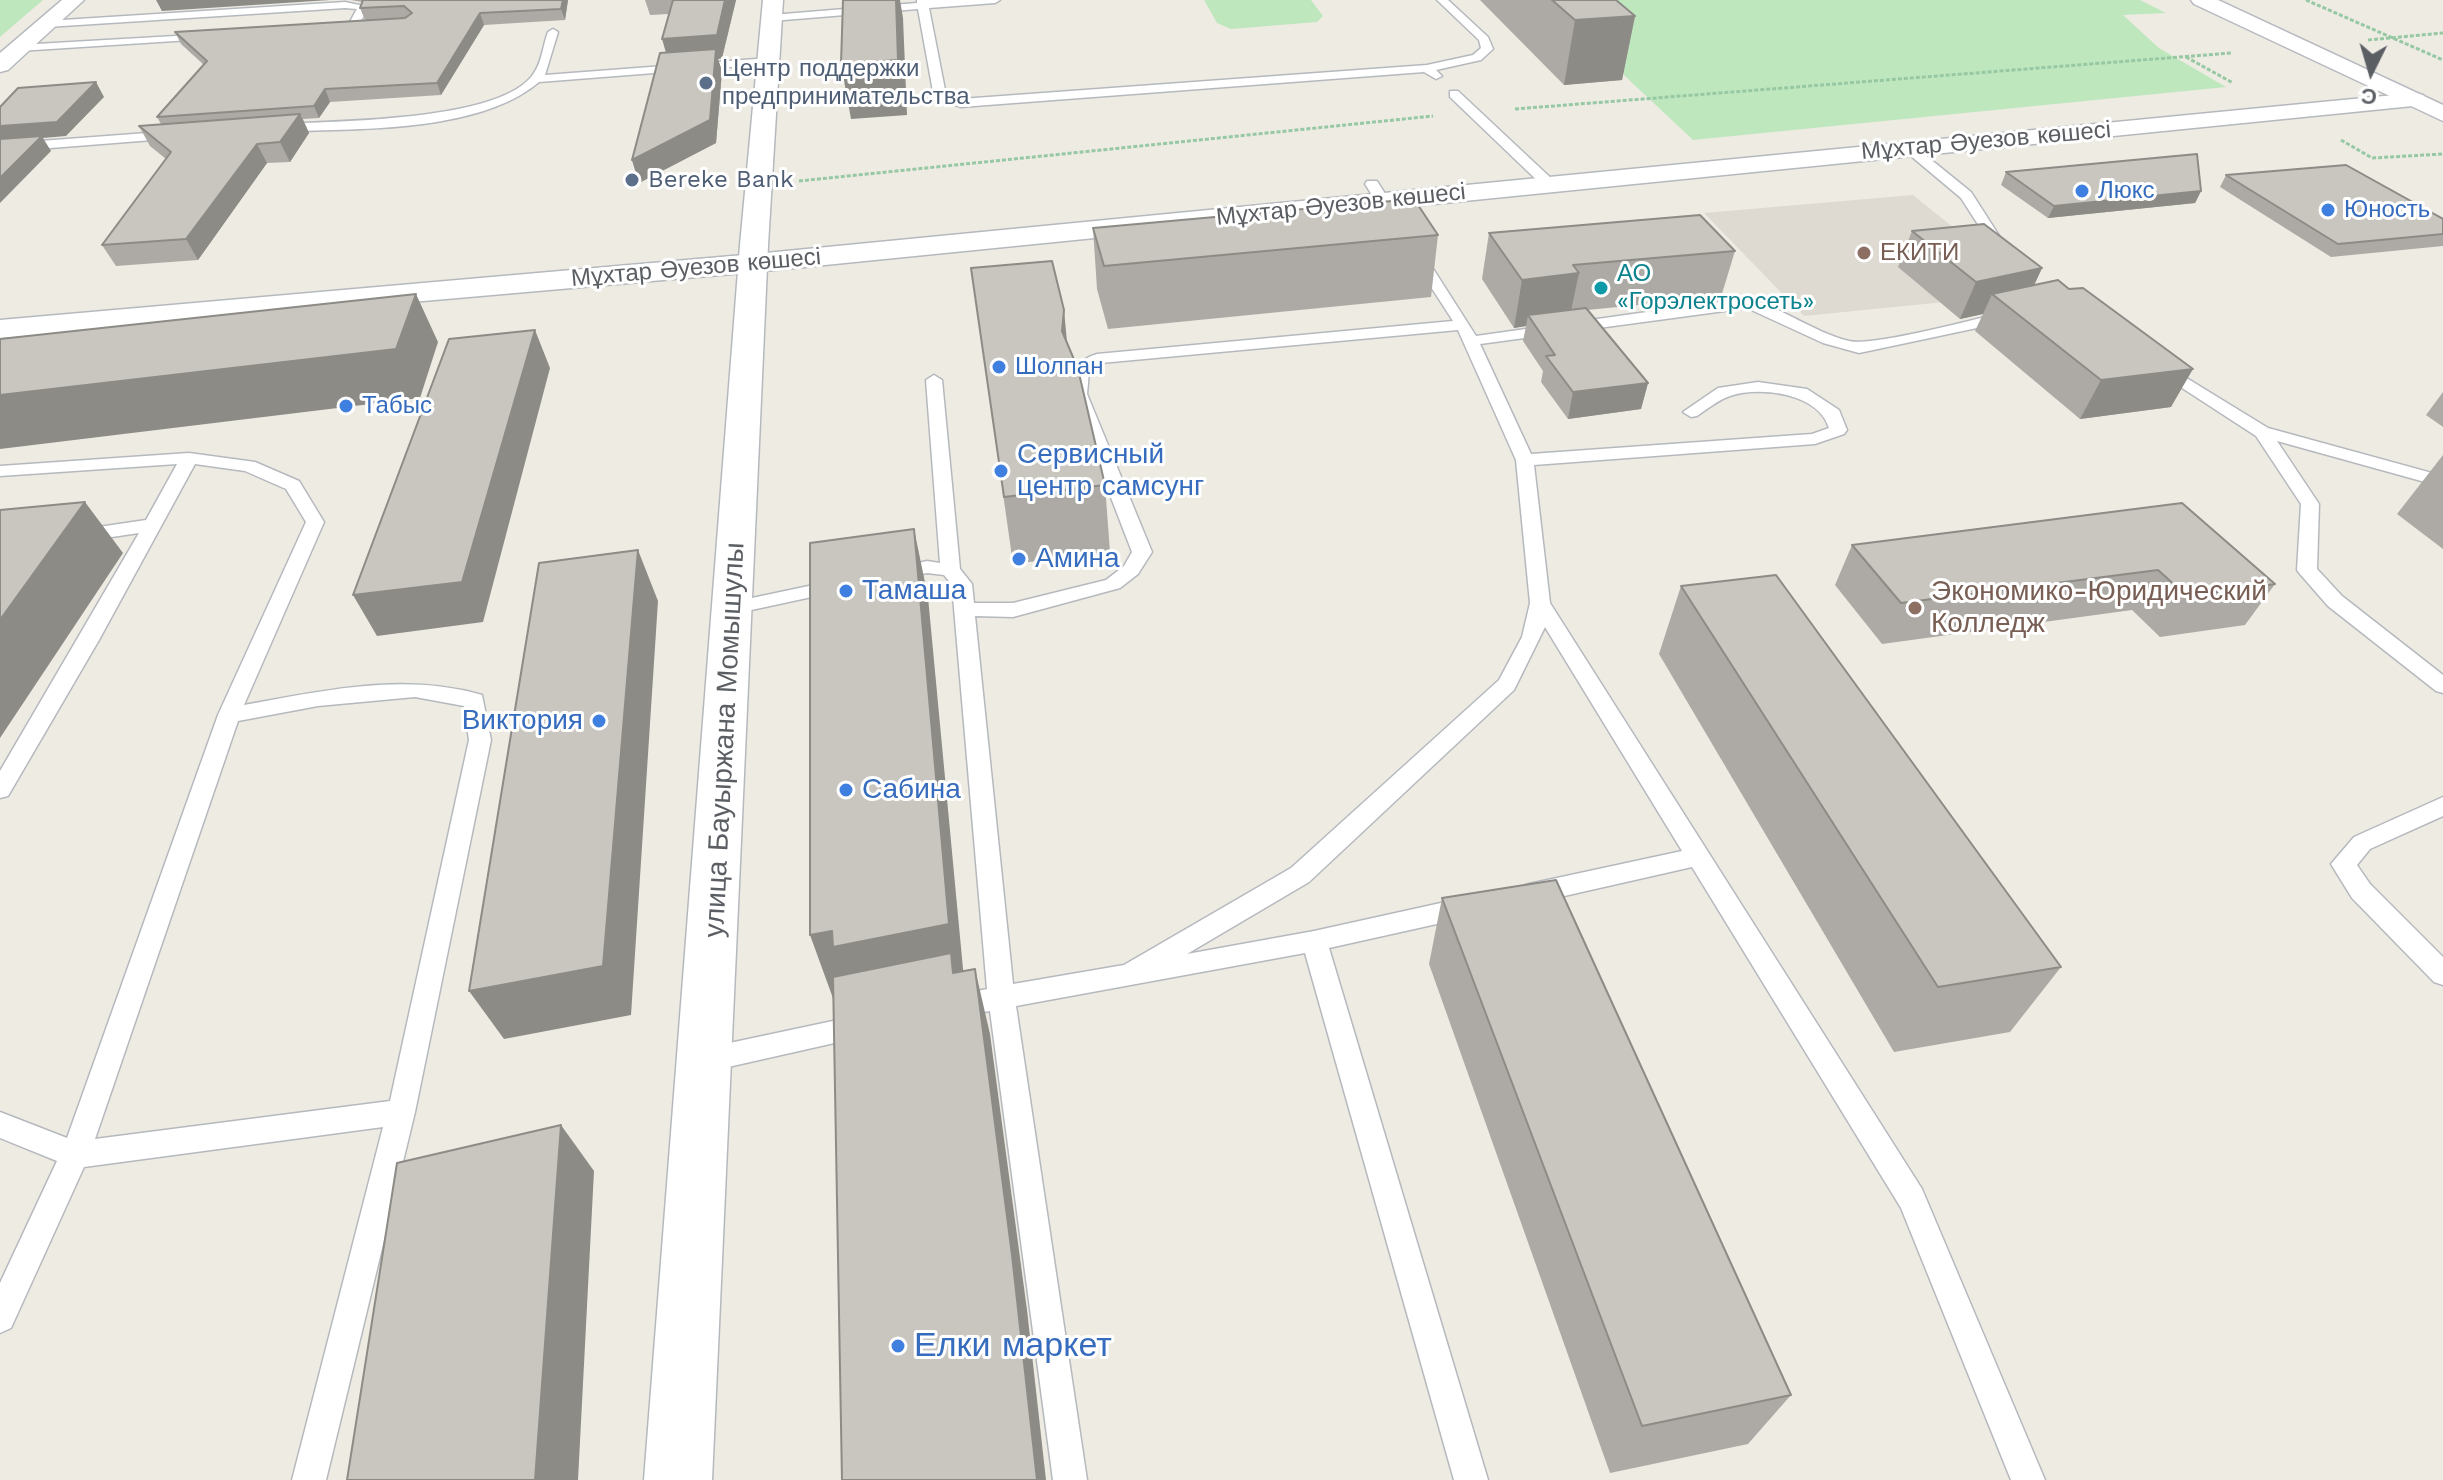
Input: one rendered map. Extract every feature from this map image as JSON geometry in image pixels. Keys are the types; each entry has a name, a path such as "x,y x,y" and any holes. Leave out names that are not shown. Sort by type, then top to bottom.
{"street":[{"path":"0,65 74,0"},
{"path":"2201,0 2443,114"},
{"name":"улица Бауыржана Момышулы","path":"678,1480 771,26"},
{"name":"Мұхтар Әуезов көшесі","path":"0,329 1540,176 2439,78"},
{"name":"Мұхтар Әуезов көшесі","path":"1540,176 1909,148 2415,100 2439,78"},
{"name":"Мұхтар Әуезов көшесі","path":"0,307 755,254"}],"lane":[{"path":"268,129 458,115 508,99 536,79 771,26 923,3 995,0"},
{"path":"923,3 940,97 961,103 1432,72 1477,58 1487,49 1484,39 1442,0"},
{"path":"47,24 345,5 364,7 352,27"},
{"path":"336,28 366,26"},
{"path":"536,79 553,32"},
{"path":"19,48 225,35"},
{"path":"1454,94 1540,176"},
{"path":"0,148 189,134"},
{"path":"1909,148 1966,195 2012,266"},
{"path":"1129,975 1300,875 1507,685 1532,637 1540,603 1525,460 1467,333 1377,192"},
{"path":"963,609 1013,610 1113,584 1131,570 1142,552 1079,394 1076,379 1083,366 1097,359 1467,333 1747,303 1767,307 1836,345 1859,348 2015,315"},
{"path":"2142,356 2262,432 2443,482"},
{"path":"934,380 950,570 962,584 1001,996 1070,1480"},
{"path":"1525,460 1815,439 1838,430 1833,414 1801,393 1758,387 1724,392 1691,412"},
{"path":"2262,432 2310,504 2307,570 2335,601 2443,686"},
{"path":"0,471 189,458 249,466 293,485 315,522 229,715 75,1155 0,1317"},
{"path":"0,790 89,640 189,458"},
{"path":"61,538 152,525"},
{"path":"733,608 927,567 950,570"},
{"path":"1540,603 1912,1199 2028,1480"},
{"path":"229,715 318,699 415,690 474,700 480,740 401,1112 309,1480"},
{"path":"2443,806 2362,843 2343,864 2361,891 2443,974"},
{"path":"939,1009 1314,941 1700,856"},
{"path":"1314,941 1471,1480"},
{"path":"706,1060 877,1023"},
{"path":"0,1125 75,1155 401,1112"}],"path":[{"path":"2306,0 2392,38 2439,78"},
{"path":"759,186 1471,112 2443,33"},
{"path":"2372,158 2443,154"}],"shaded area":[{"name":"ЕКИТИ","path":"1913,195 2035,293 1804,316 1704,213"}],"green space":[{"path":"0,0 43,0 0,37"},
{"path":"1204,0 1311,0 1323,16 1317,22 1231,29 1217,23"},
{"path":"1544,0 2140,0 2166,13 2123,15 2159,48 2226,87 1693,140"}],"building":[{"path":"363,0 563,0 561,9 480,13 437,83 325,89 314,106 157,117 207,61 175,32 405,18 412,13 404,6 360,8"},
{"path":"673,0 725,0 717,35 662,39"},
{"path":"843,0 896,0 898,60 841,64"},
{"path":"1552,0 1616,0 1635,16 1575,20"},
{"path":"716,49 710,120 632,160 660,53"},
{"path":"96,82 57,122 0,126 0,107 18,88"},
{"path":"300,114 280,142 257,144 186,239 102,245 171,152 139,126"},
{"path":"42,136 0,178 0,139"},
{"path":"2197,154 2201,191 2054,206 2006,172"},
{"path":"2346,165 2443,219 2443,234 2338,244 2226,175"},
{"path":"1414,199 1438,235 1104,266 1093,228"},
{"path":"1700,215 1735,251 1573,265 1579,273 1522,280 1489,233"},
{"path":"1984,224 2042,268 1976,282 1912,231"},
{"path":"1052,261 1064,310 1062,331 1078,369 1105,485 1004,497 971,268"},
{"path":"2058,280 2069,289 2083,288 2193,369 2101,380 1992,294"},
{"path":"416,294 396,349 0,395 0,339"},
{"path":"1586,308 1648,383 1573,392 1546,356 1555,355 1528,315"},
{"path":"535,330 462,582 353,595 449,339"},
{"path":"85,502 0,620 0,510"},
{"path":"2182,503 2275,584 2187,596 2158,570 1901,603 1852,545"},
{"path":"914,529 949,924 833,947 832,931 810,935 810,543"},
{"path":"638,550 603,966 469,991 539,563"},
{"path":"1776,575 2061,967 1938,987 1681,586"},
{"path":"1556,880 1791,1395 1642,1426 1442,898"},
{"path":"951,953 953,973 975,969 1037,1480 842,1480 833,977"},
{"path":"561,1125 535,1480 347,1480 397,1163"}],"place":[{"name":"Центр поддержки предпринимательства","path":"706,83"},
{"name":"Bereke Bank","path":"632,180"},
{"name":"Люкс","path":"2082,191"},
{"name":"Юность","path":"2328,210"},
{"name":"ЕКИТИ","path":"1864,253"},
{"name":"АО «Горэлектросеть»","path":"1601,288"},
{"name":"Шолпан","path":"999,367"},
{"name":"Табыс","path":"346,406"},
{"name":"Сервисный центр самсунг","path":"1001,471"},
{"name":"Амина","path":"1019,559"},
{"name":"Тамаша","path":"846,591"},
{"name":"Экономико-Юридический Колледж","path":"1915,608"},
{"name":"Виктория","path":"599,721"},
{"name":"Сабина","path":"846,790"},
{"name":"Елки маркет","path":"898,1346"}]}
